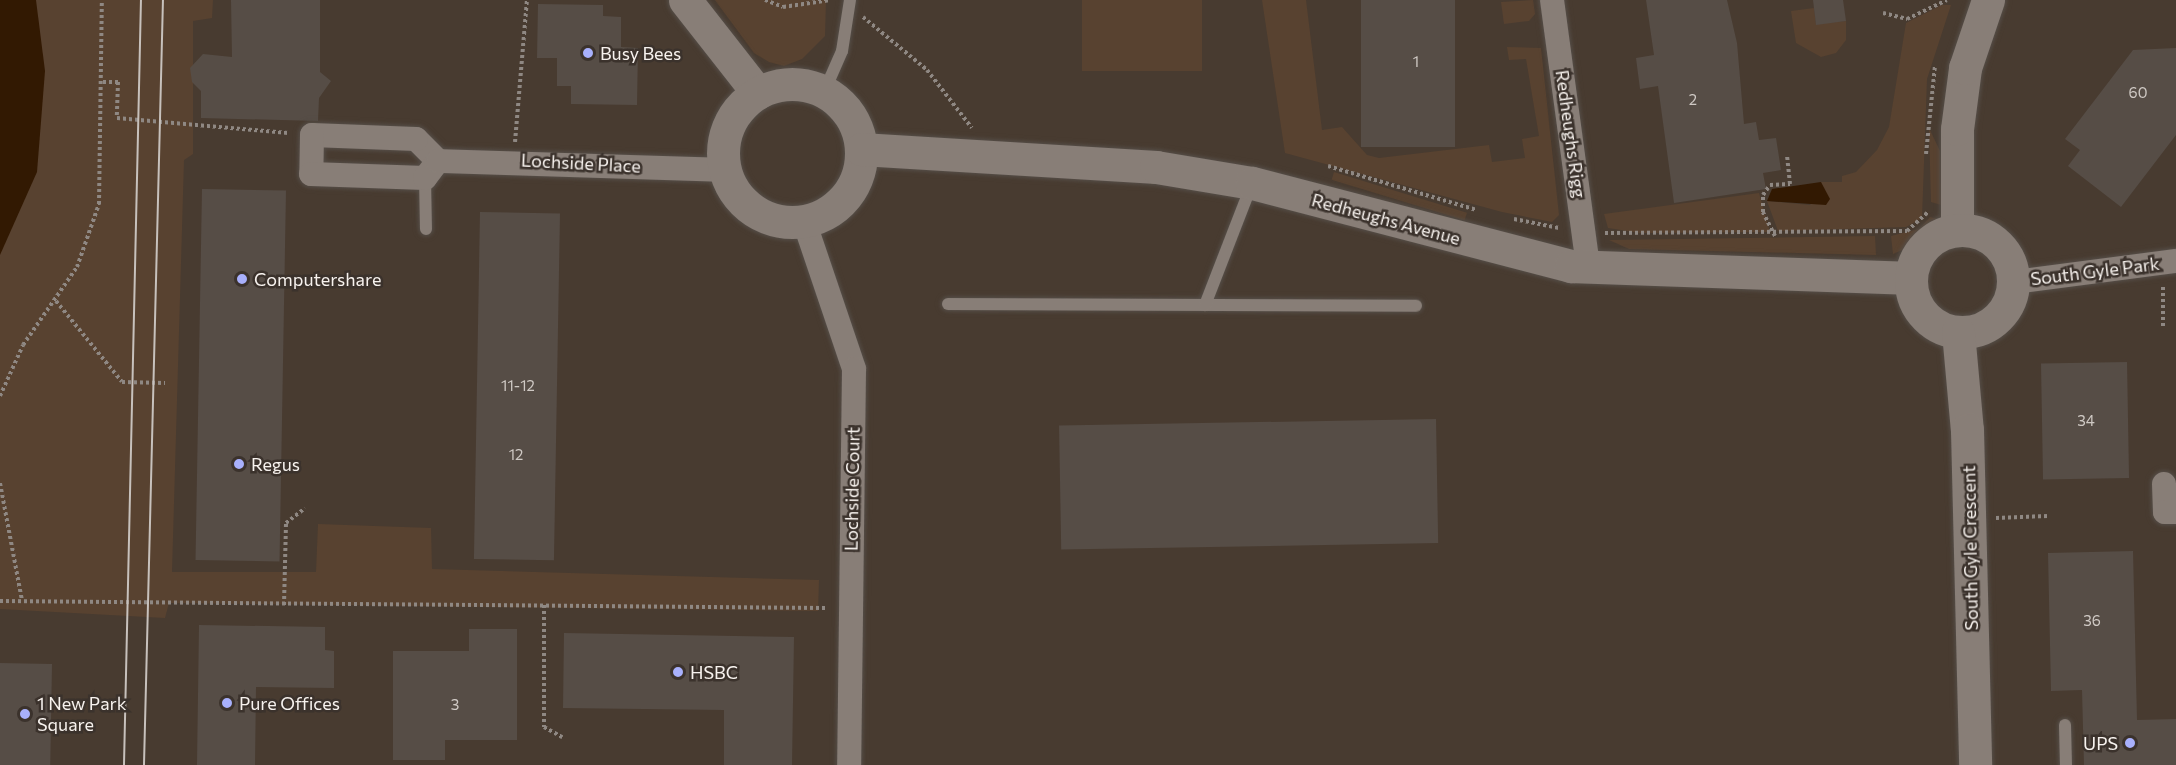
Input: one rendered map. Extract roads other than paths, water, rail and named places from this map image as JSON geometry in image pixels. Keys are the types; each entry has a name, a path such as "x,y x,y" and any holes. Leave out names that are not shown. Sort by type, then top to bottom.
{"street":[{"path":"685,0 758,93"},
{"name":"Redheughs Rigg","path":"1552,0 1588,268"},
{"path":"1957,230 1957,129 1973,1"},
{"path":"791,84 824,92 850,116 861,149 847,196 804,221 787,222 754,212 724,170 729,126 758,93 791,84"},
{"name":"Lochside Place","path":"431,169 416,139 312,135 311,174 431,169 515,160 724,170"},
{"name":"Redheughs Avenue","path":"861,149 1156,167 1252,183 1533,260 1588,268 1911,278"},
{"name":"Lochside Court","path":"804,221 854,369 849,765"},
{"path":"1957,230 1974,231 1996,243 2011,264 2014,282 2002,313 1990,324 1958,332 1942,328 1918,308 1911,278 1920,250 1957,230"},
{"name":"South Gyle Park","path":"2014,282 2170,262"},
{"name":"South Gyle Crescent","path":"1958,332 1969,520 1975,765"},
{"path":"2164,484 2165,512 2176,512"}],"lane":[{"path":"824,92 851,6"},
{"path":"426,229 431,169"},
{"path":"1205,305 1252,183"},
{"path":"948,304 1416,306"},
{"path":"2065,724 2066,765"}],"tram line":[{"path":"124,765 141,0"},
{"path":"144,765 163,0"}],"place":[{"name":"Busy Bees","path":"588,53"},
{"name":"Computershare","path":"242,279"},
{"name":"Regus","path":"239,464"},
{"name":"HSBC","path":"678,672"},
{"name":"Pure Offices","path":"227,703"},
{"name":"1 New Park Square","path":"25,714"},
{"name":"UPS","path":"2130,743"}]}
